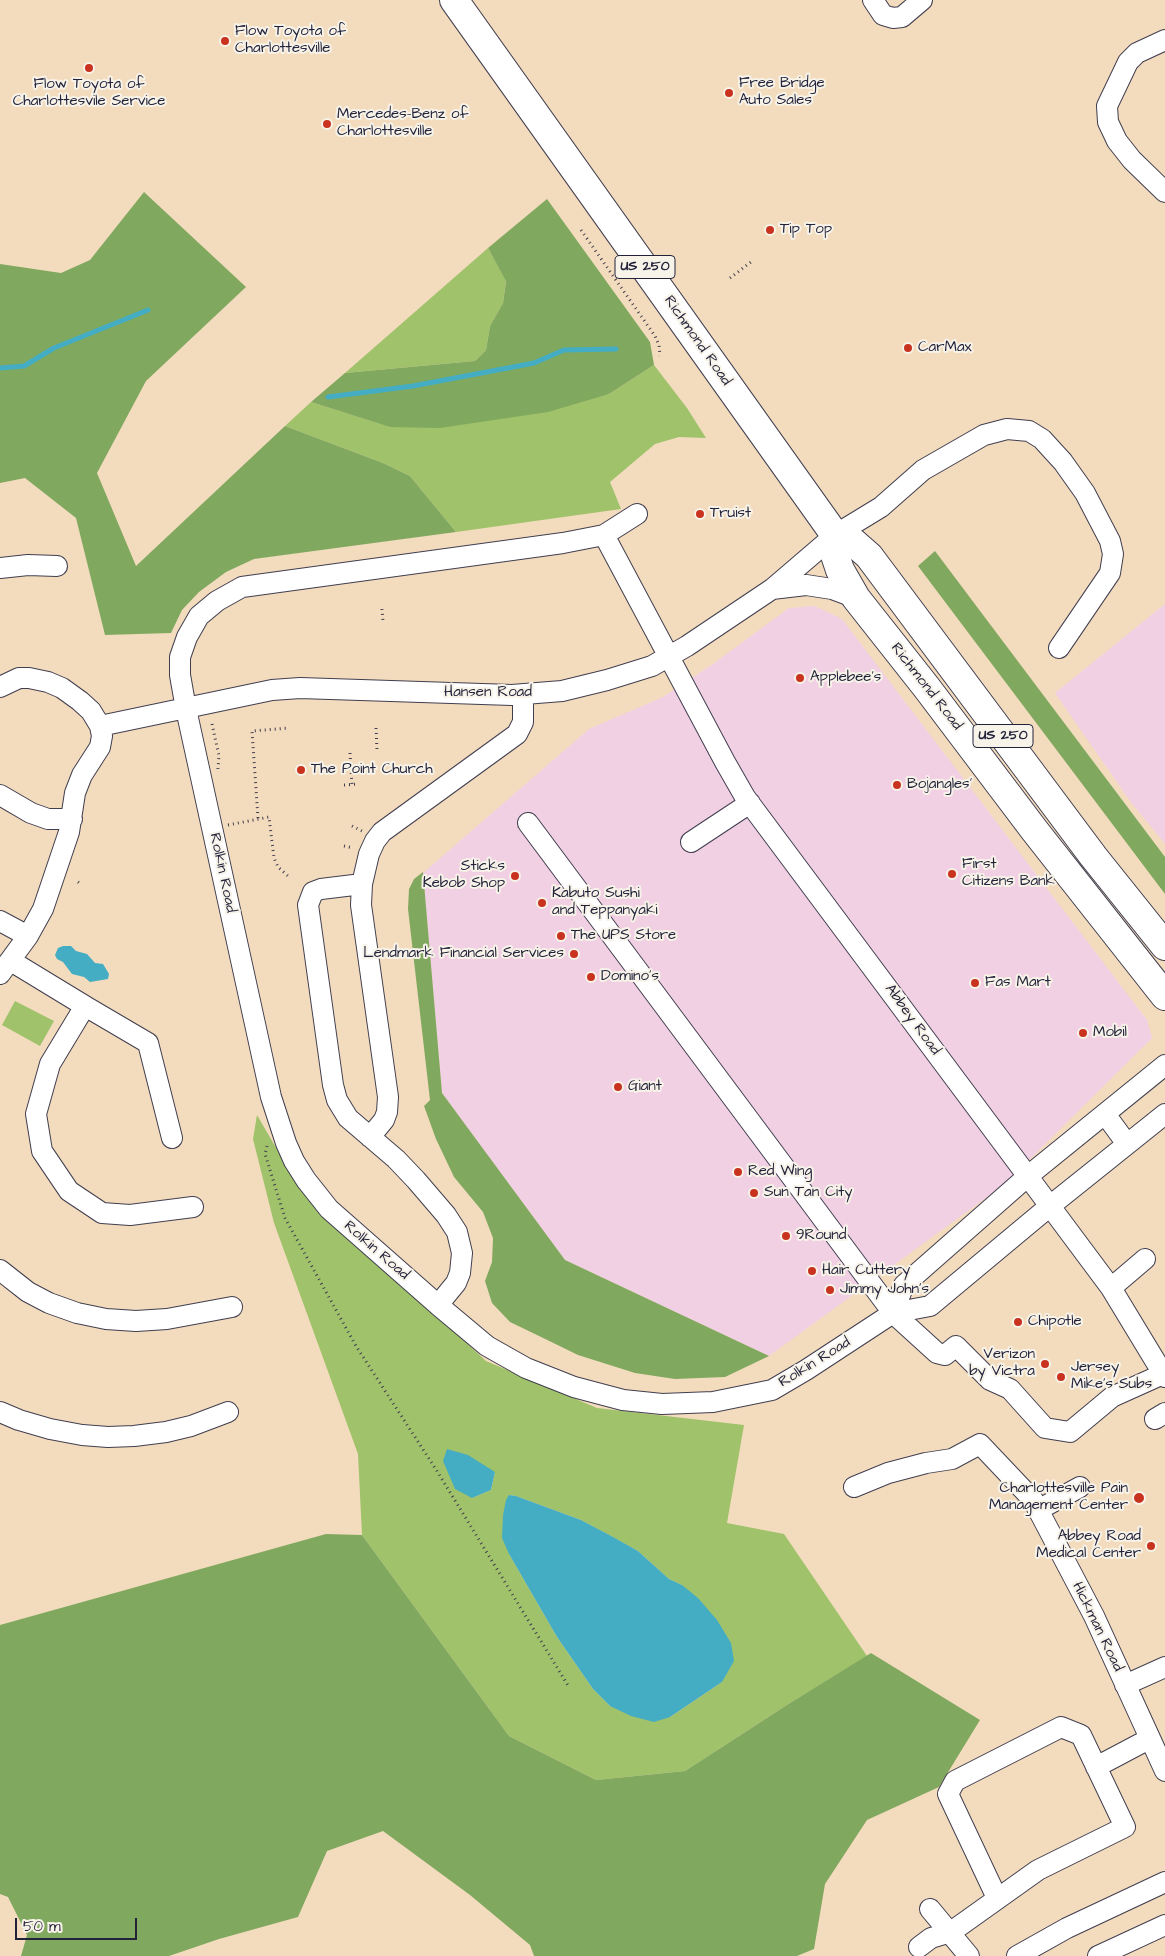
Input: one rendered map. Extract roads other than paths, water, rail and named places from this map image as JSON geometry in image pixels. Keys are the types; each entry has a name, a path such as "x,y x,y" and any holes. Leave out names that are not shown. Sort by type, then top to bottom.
{"highway":[{"name":"Richmond Road","path":"454,0 835,536 853,542 869,556 1093,856 1165,946"},
{"name":"Richmond Road","path":"835,536 834,552 840,570 856,598 927,688 1041,839 1165,996"}],"street":[{"path":"873,0 884,15 902,18 922,0"},
{"path":"1165,40 1137,53 1128,62 1107,106 1108,122 1117,141 1132,160 1165,192"},
{"name":"Hansen Road","path":"100,726 272,690 300,688 523,694 562,691 652,666 669,657 772,589 835,536 881,508 922,470 984,435 1008,429 1029,432 1042,439 1063,462 1085,493 1110,542 1113,554 1110,573 1059,648"},
{"path":"604,535 637,514"},
{"name":"Abbey Road","path":"604,535 725,762 750,803 1111,1288 1164,1375"},
{"name":"Rolkin Road","path":"604,535 563,543 242,586 217,600 199,616 187,637 180,657 180,675 186,709 277,1116 294,1161 329,1209 486,1346 526,1368 574,1387 623,1400 662,1404 713,1402 772,1390 806,1370 893,1312 930,1306 1050,1206 1165,1114"},
{"path":"0,568 28,565 57,566"},
{"path":"772,589 806,585 832,589 856,598"},
{"path":"0,687 19,678 29,678 48,682 62,688 91,711 100,726 102,736 100,747 82,775 75,792 72,819 47,898 28,936 5,967 85,1006 148,1043 172,1138"},
{"path":"370,1137 384,1120 387,1112 388,1097 361,905 362,884 372,844 382,832 516,734 523,722 523,694"},
{"path":"0,795 31,813 48,819 72,819"},
{"path":"691,842 750,803"},
{"path":"528,823 893,1312 936,1354 946,1355 956,1346 990,1380 1010,1389 1045,1428 1070,1432 1112,1398 1164,1375"},
{"path":"362,884 326,887 316,890 311,895 308,910 335,1093 340,1107 348,1118 396,1159 446,1215 457,1232 462,1253 460,1273 456,1283 438,1305"},
{"path":"0,921 28,936"},
{"path":"85,1006 50,1064 36,1114 42,1151 69,1190 102,1213 130,1215 193,1207"},
{"path":"893,1312 904,1285 1028,1176 1165,1065"},
{"path":"1105,1114 1127,1144"},
{"path":"1111,1288 1145,1259"},
{"path":"0,1270 28,1292 49,1303 77,1313 106,1319 136,1321 168,1319 232,1307"},
{"path":"0,1412 50,1429 82,1435 108,1437 166,1432 191,1426 228,1412"},
{"name":"Hickman Road","path":"854,1487 898,1471 926,1463 952,1459 980,1444 1033,1500 1094,1616 1165,1771"},
{"path":"1038,1510 1080,1487"},
{"path":"1125,1685 1165,1667"},
{"path":"919,1947 931,1938 951,1932 1038,1870 1125,1827 1081,1735 1061,1727 955,1781 948,1794 997,1898"},
{"path":"1096,1767 1149,1739"},
{"path":"1017,1956 1067,1928 1165,1882"},
{"path":"930,1909 969,1956"},
{"path":"1098,1956 1165,1925"}],"water":[{"path":"71,946 76,951 87,954 95,963 103,964 109,974 108,979 90,982 84,977 72,974 55,955 58,948"},
{"path":"447,1449 468,1455 495,1472 491,1490 472,1498 455,1489 443,1461"},
{"path":"509,1495 581,1520 613,1537 638,1551 669,1579 682,1585 698,1598 717,1620 731,1643 734,1661 722,1682 670,1717 654,1722 631,1716 610,1706 593,1689 557,1637 509,1554 502,1538 503,1515"}],"waterway":[{"path":"0,368 24,366 54,348 148,310"},
{"path":"328,397 413,386 534,363 564,350 616,349"}],"place":[{"name":"Flow Toyota of Charlottesville","path":"225,41"},
{"name":"Flow Toyota of Charlottesvile Service","path":"89,68"},
{"name":"Free Bridge Auto Sales","path":"729,93"},
{"name":"Mercedes-Benz of Charlottesville","path":"327,124"},
{"name":"Tip Top","path":"770,230"},
{"name":"CarMax","path":"908,348"},
{"name":"Truist","path":"700,514"},
{"name":"Applebee's","path":"800,678"},
{"name":"The Point Church","path":"301,770"},
{"name":"Bojangles'","path":"897,785"},
{"name":"First Citizens Bank","path":"952,874"},
{"name":"Sticks Kebob Shop","path":"515,876"},
{"name":"Kabuto Sushi and Teppanyaki","path":"542,903"},
{"name":"The UPS Store","path":"561,936"},
{"name":"Lendmark Financial Services","path":"574,954"},
{"name":"Domino's","path":"591,977"},
{"name":"Fas Mart","path":"975,983"},
{"name":"Mobil","path":"1083,1033"},
{"name":"Giant","path":"618,1087"},
{"name":"Red Wing","path":"738,1172"},
{"name":"Sun Tan City","path":"754,1193"},
{"name":"9Round","path":"786,1236"},
{"name":"Hair Cuttery","path":"812,1271"},
{"name":"Jimmy John's","path":"830,1290"},
{"name":"Chipotle","path":"1018,1322"},
{"name":"Verizon by Victra","path":"1045,1364"},
{"name":"Jersey Mike's Subs","path":"1061,1377"},
{"name":"Charlottesville Pain Management Center","path":"1139,1498"},
{"name":"Abbey Road Medical Center","path":"1151,1546"}]}
